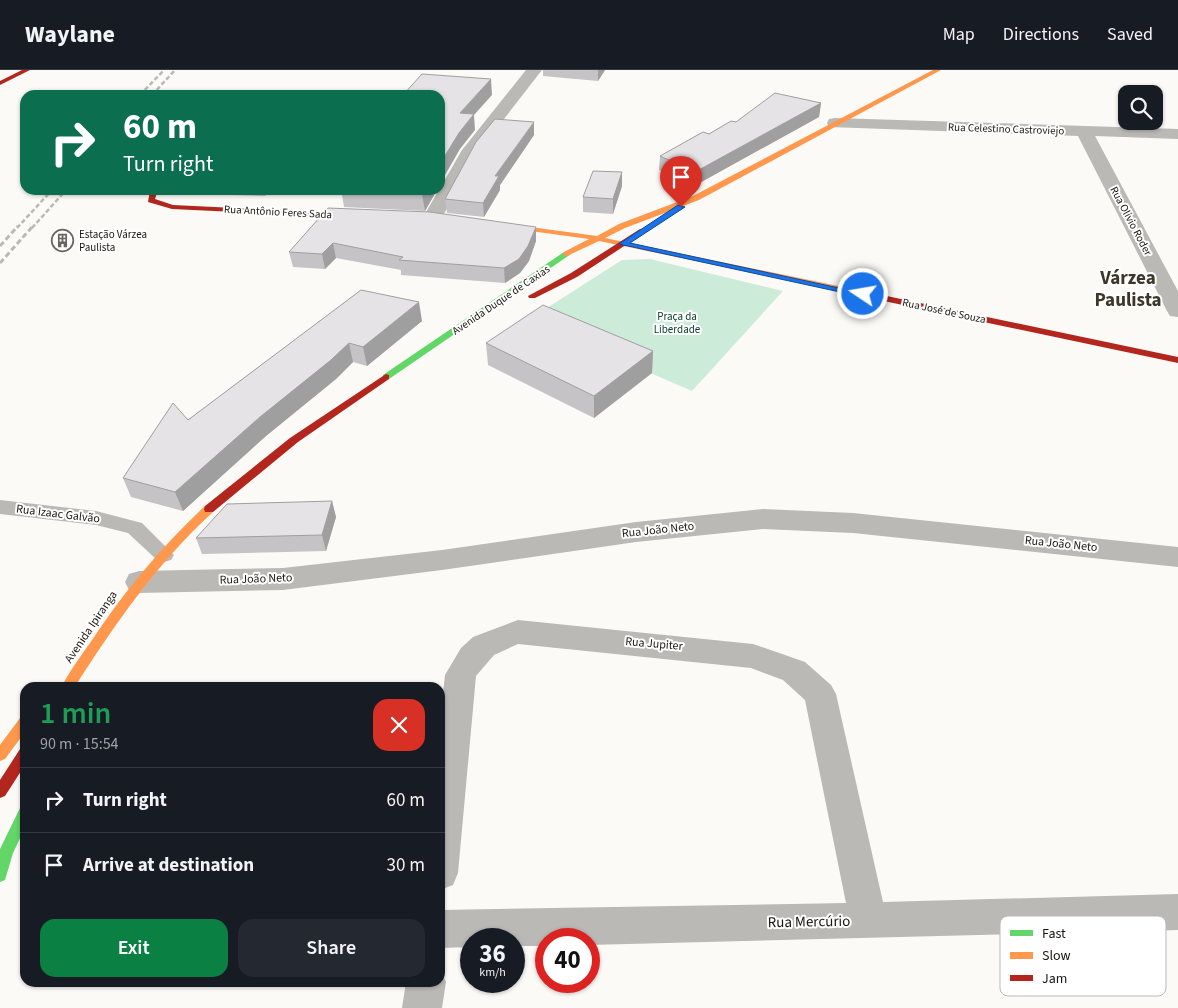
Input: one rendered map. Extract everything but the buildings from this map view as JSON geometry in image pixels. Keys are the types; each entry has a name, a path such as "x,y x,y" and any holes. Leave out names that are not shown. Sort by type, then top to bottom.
{"main road":[{"path":"0,82 27,70"},
{"name":"Avenida Duque de Caxias","path":"908,84 921,70"},
{"name":"Avenida Duque de Caxias","path":"139,582 204,512 254,472 341,408 511,291 596,238 657,210 696,198 908,84 938,70"},
{"name":"Rua Antônio Feres Sada","path":"152,195 151,200 172,207 372,216"},
{"path":"474,318 527,299 574,275 696,198"},
{"path":"489,224 596,238"},
{"name":"Rua José de Souza","path":"596,238 1178,360"},
{"name":"Avenida Ipiranga","path":"71,682 139,582"},
{"path":"98,663 100,637"},
{"path":"68,666 100,637"},
{"path":"0,755 20,729"},
{"path":"0,792 20,761"},
{"path":"0,875 6,852 20,823"}],"street":[{"path":"432,220 468,154 534,70"},
{"name":"Rua Celestino Castroviejo","path":"835,123 1178,134"},
{"name":"Rua Olivio Roder","path":"1084,131 1178,311"},
{"name":"Rua João Neto","path":"139,582 283,579 442,560 636,532 763,519 853,523 1178,557"},
{"name":"Rua Jupiter","path":"445,826 461,675 472,654 494,640 518,632 753,656 794,671 820,694 868,921"},
{"name":"Rua Mercúrio","path":"1040,916 1178,912"},
{"name":"Rua Mercúrio","path":"445,930 1000,917"},
{"path":"422,1008 425,987"}],"lane":[{"name":"Rua Izaac Galvão","path":"0,507 96,518 135,528 164,555"}],"green space":[{"name":"Praça da Liberdade","path":"650,259 783,291 692,391 528,320 622,260"}],"railway":[{"path":"145,90 164,70"},
{"path":"157,90 175,70"},
{"path":"17,228 47,195"},
{"path":"32,228 62,195"},
{"path":"0,246 18,226"},
{"path":"0,263 33,226"}],"traffic: fast":[{"path":"386,377 567,254"},
{"path":"0,875 6,852 20,823"}],"traffic: slow":[{"path":"567,254 622,226 696,198 938,70"},
{"path":"500,225 596,238 882,298"},
{"path":"71,682 98,640 149,571 188,528 209,509"},
{"path":"0,755 20,729"}],"traffic: jam":[{"path":"0,83 27,70"},
{"path":"152,195 151,200 172,207 360,216"},
{"path":"532,296 574,275 643,231"},
{"path":"882,298 1178,360"},
{"path":"209,509 294,440 386,377"},
{"path":"0,792 20,761"}],"place":[{"name":"Estação Várzea Paulista","path":"63,240"}],"district":[{"name":"Várzea Paulista","path":"1128,289"}],"route":[{"path":"681,207 623,244 863,294"}]}
